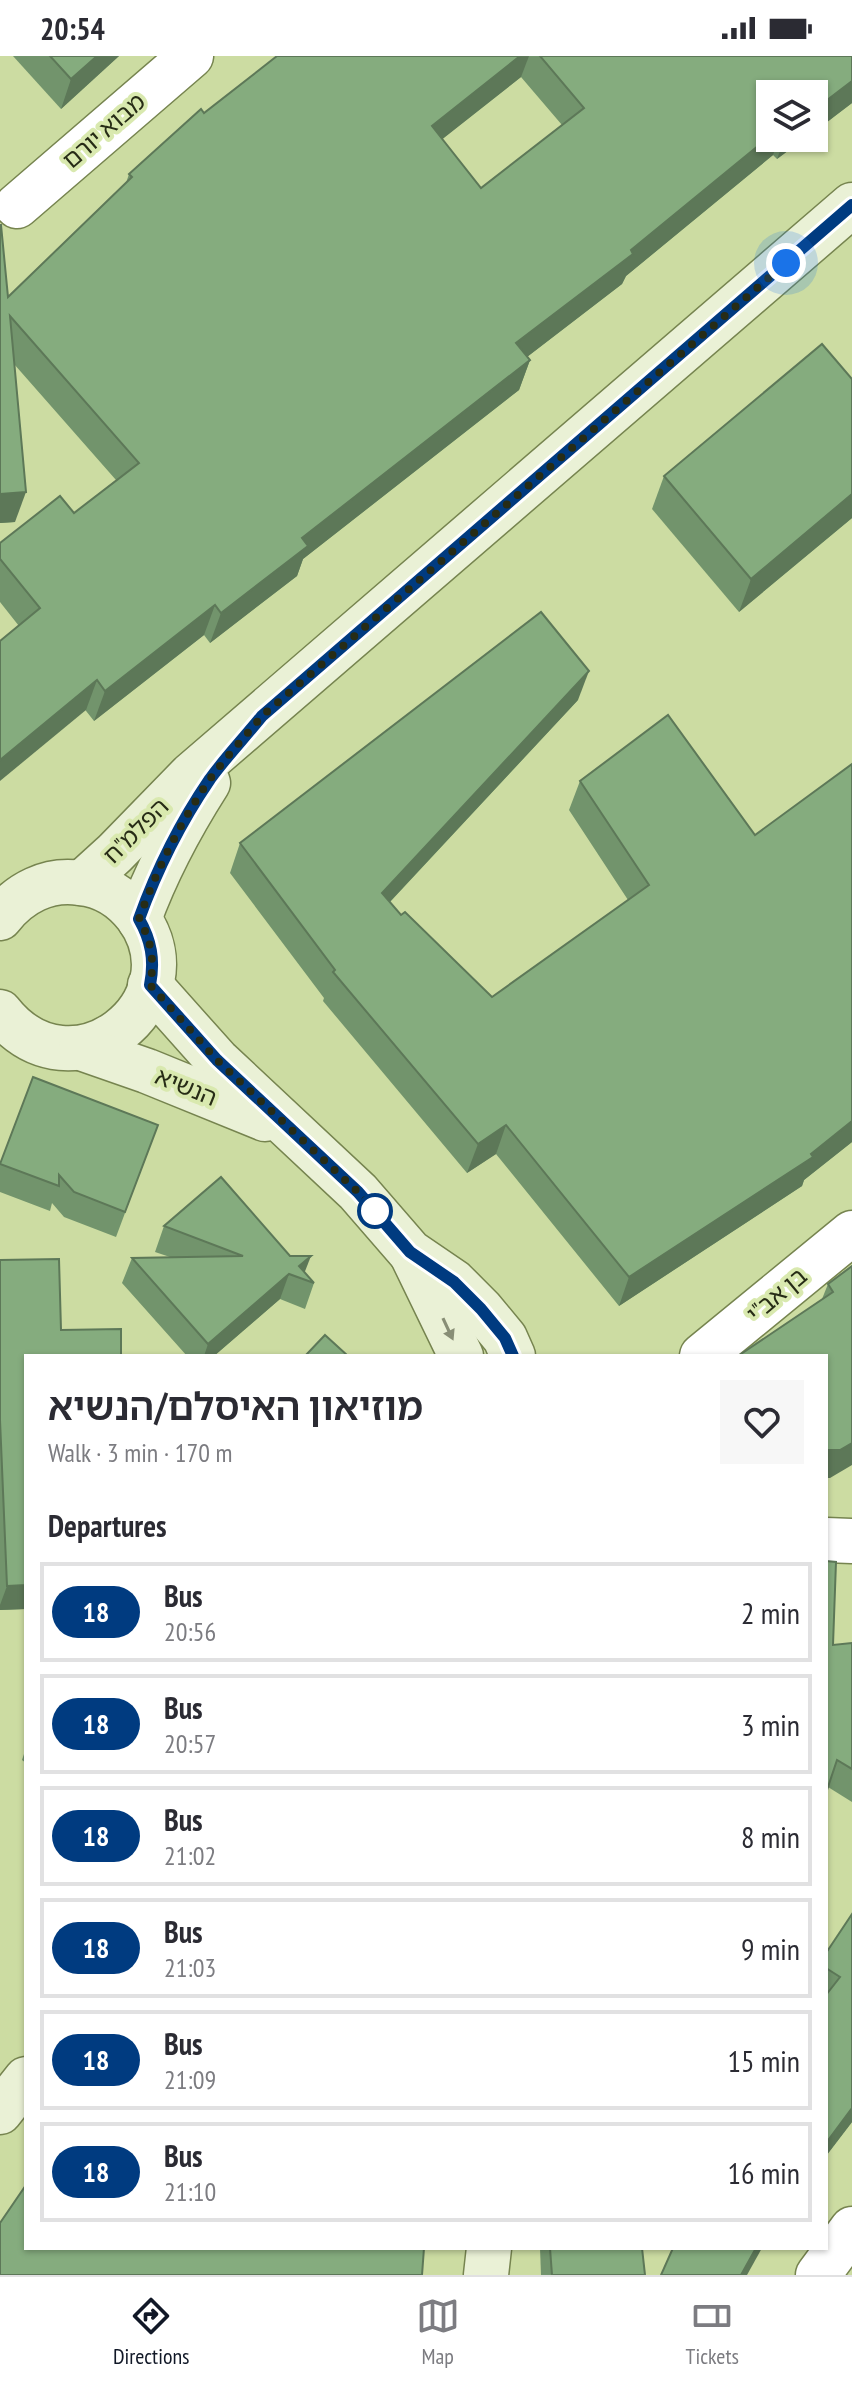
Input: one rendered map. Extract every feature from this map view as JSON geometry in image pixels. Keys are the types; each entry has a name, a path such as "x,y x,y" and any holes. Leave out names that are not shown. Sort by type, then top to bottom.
{"street":[{"name":"מבוא יורם","path":"17,206 191,56"},
{"name":"הפלמ\"ח","path":"82,883 191,775 852,205"},
{"name":"הפלמ\"ח","path":"139,919 154,877 179,829 211,779 262,716"},
{"path":"0,918 17,899 41,886 68,882 108,891 130,907 139,919 150,943 153,971 146,998 131,1022 109,1038 81,1048"},
{"name":"הנשיא","path":"150,985 217,1060 358,1192 410,1252 460,1354"},
{"name":"הנשיא","path":"0,1012 28,1038 53,1047 81,1048 147,1071 290,1130"},
{"name":"בן אב\"י","path":"704,1354 852,1233"},
{"name":"הנשיא","path":"410,1252 454,1282 481,1309 513,1350"},
{"path":"828,1540 852,1541"},
{"path":"0,2112 24,2082"},
{"path":"818,2275 852,2229"},
{"path":"486,2275 489,2250"}],"building":[{"path":"50,56 97,56 71,79"},
{"path":"277,56 520,56 432,126 481,188 584,108 540,56 852,56 852,81 828,99 828,80 756,80 756,147 631,250 633,254 516,343 530,360 302,538 308,546 221,613 215,605 105,691 97,680 0,760 0,641 40,608 0,559 0,543 60,496 74,513 139,463 10,316 26,492 0,494 0,225 8,297 132,177 129,174 201,109 204,113"},
{"path":"822,344 852,379 852,494 751,579 664,476"},
{"path":"541,612 589,671 382,893 401,915 405,912 492,997 649,885 580,781 668,715 755,835 852,764 852,1121 811,1154 813,1157 629,1277 506,1125 478,1144 333,972 335,970 240,843"},
{"path":"33,1077 158,1125 125,1212 74,1192 59,1175 59,1186 0,1164"},
{"path":"221,1177 290,1256 311,1256 299,1266 314,1283 289,1274 208,1344 132,1258 243,1256 164,1226"},
{"path":"59,1259 61,1330 121,1329 121,1354 24,1354 24,1585 7,1586 0,1420 0,1260"},
{"path":"852,1266 852,1443 840,1450 828,1450 828,1354 741,1354 833,1292 828,1284"},
{"path":"325,1335 346,1354 307,1354"},
{"path":"828,1561 836,1562 833,1645 852,1643 852,1769 837,1760 828,1787"},
{"path":"852,1914 852,2108 828,2140 828,1992 840,1977 828,1969 828,1950"},
{"path":"24,2188 24,2250 424,2250 422,2275 0,2275 0,2223"},
{"path":"550,2250 642,2250 645,2275 552,2275"},
{"path":"672,2250 755,2250 741,2275 661,2275"}],"bus line":[{"name":"18","path":"512,1354 505,1338 481,1309 454,1282 410,1252 358,1192 217,1060 150,985 153,971 150,943 139,919 154,877 179,829 211,779 262,716 852,205"}],"route":[{"path":"375,1211 217,1060 150,985 153,971 150,943 139,919 154,877 179,829 211,779 262,716 786,263"}]}
